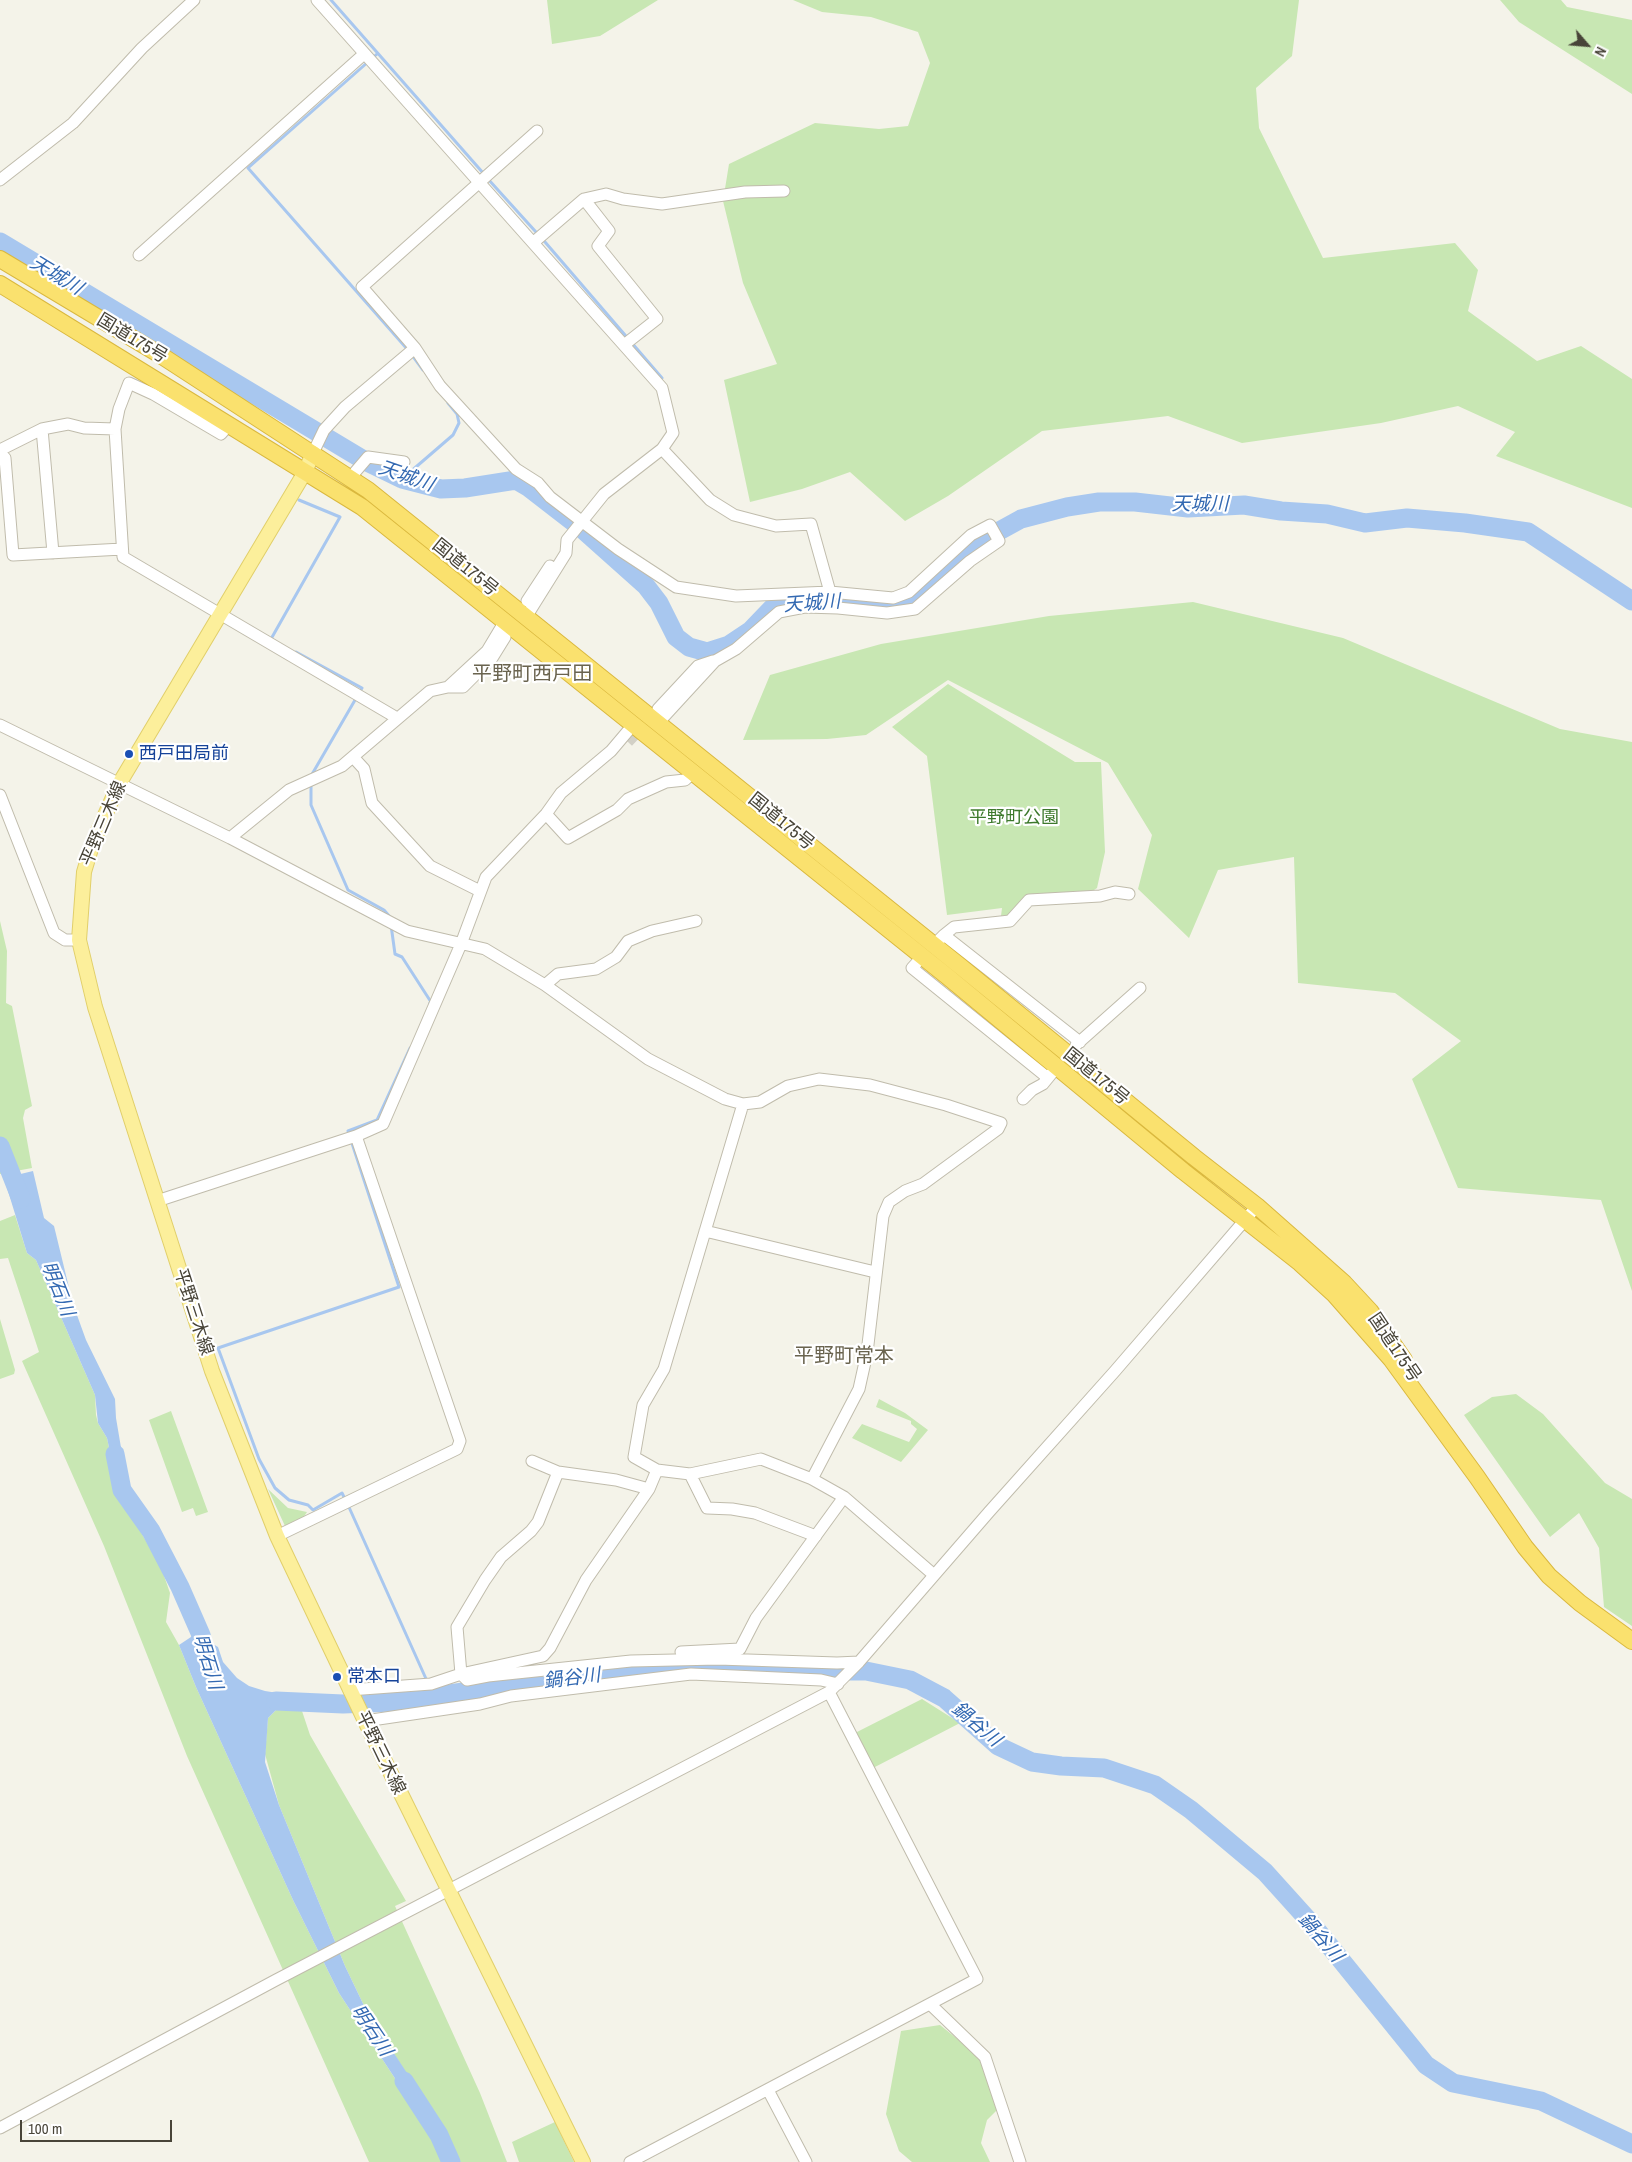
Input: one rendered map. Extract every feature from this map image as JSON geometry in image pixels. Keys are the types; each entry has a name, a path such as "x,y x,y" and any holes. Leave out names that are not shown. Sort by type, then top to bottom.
{"highway":[{"name":"国道175号","path":"0,259 162,356 313,453 368,490 527,609 939,940 1058,1066 1194,1157 1257,1206 1344,1283 1370,1310 1524,1547 1549,1576 1580,1603 1632,1641"},
{"name":"国道175号","path":"0,284 362,507 505,629 633,725 1058,1066 1334,1294 1391,1359 1478,1477"}],"main road":[{"name":"平野三木線","path":"313,453 305,472 119,784 93,842 84,872 79,940 95,1006 212,1371 278,1536 363,1718 583,2162"}],"street":[{"path":"0,180 72,123 142,48 194,0"},
{"path":"317,0 662,388 673,433 662,449 604,494 567,540 566,553 527,609"},
{"path":"139,255 364,54"},
{"path":"537,131 362,287 415,348 440,386 516,469 538,483 550,497 618,550 676,587 736,596 830,592 894,598 909,592 971,535 990,525 999,541 970,561 915,609 886,613 805,607 779,612 736,650 715,661 658,716"},
{"path":"534,242 584,198 606,194 623,199 662,204 745,192 784,191"},
{"path":"584,198 609,231 598,246 657,319 624,345"},
{"path":"313,453 324,430 345,407 415,348"},
{"path":"228,426 221,434 153,394 129,383 119,409 115,429 123,557 397,718"},
{"path":"115,429 84,428 68,424 42,429 0,452 5,458 13,556 122,549"},
{"path":"42,429 53,553"},
{"path":"662,449 710,500 734,515 776,526 811,524 830,592"},
{"path":"350,478 368,457 404,462"},
{"path":"804,593 805,607"},
{"path":"448,687 487,651 505,629"},
{"path":"230,838 289,790 342,766 430,691 448,687 463,687 492,658 505,629"},
{"path":"0,725 230,838 407,931 485,949 545,985 648,1059 725,1098 743,1104 760,1102 788,1086 819,1079 870,1085 946,1105 1001,1123 998,1129 923,1184 905,1191 889,1202 883,1216 867,1353 859,1389 812,1479"},
{"path":"157,1201 356,1136 383,1124 461,944 486,877 546,814 561,793 611,751 633,725"},
{"path":"576,781 593,777 628,742"},
{"path":"353,757 364,769 372,803 430,866 480,890"},
{"path":"546,814 568,838 617,810 628,799 666,782 685,780 692,773"},
{"path":"0,795 54,933 65,940 79,940"},
{"path":"1080,1042 939,940 954,927 1010,921 1029,900 1100,896 1115,892 1129,894"},
{"path":"545,985 558,974 596,970 616,957 628,941 652,932 696,921"},
{"path":"1024,1099 1080,1042 1140,988"},
{"path":"743,1104 664,1369 643,1405 634,1457 657,1470 690,1474 761,1459 812,1479 844,1497 934,1575"},
{"path":"278,1536 457,1449 460,1441 356,1136"},
{"path":"0,2128 276,1980 833,1688 859,1662 1115,1371 1257,1206"},
{"path":"705,1231 875,1272"},
{"path":"532,1461 558,1472 616,1480 649,1489"},
{"path":"351,1692 430,1684 461,1674 543,1656 550,1648 586,1580 649,1489 657,1470"},
{"path":"558,1472 538,1522 531,1531 501,1557 485,1580 458,1627 461,1674 467,1680 488,1676 631,1661 718,1659 859,1662"},
{"path":"690,1474 707,1508 732,1509 755,1513 816,1536"},
{"path":"631,1661 646,1654 740,1650 756,1618 844,1497"},
{"path":"631,1661 632,1681"},
{"path":"363,1718 480,1704 511,1696 691,1674 821,1680 833,1688 978,1979 630,2162"},
{"path":"930,2004 985,2057 1020,2162"},
{"path":"768,2090 806,2162"}],"green space":[{"path":"547,0 658,0 600,36 552,44"},
{"path":"793,0 1299,0 1292,56 1256,88 1259,128 1323,258 1455,243 1478,270 1468,311 1537,361 1581,346 1632,379 1632,508 1496,456 1515,432 1458,406 1381,423 1242,443 1168,416 1042,431 948,496 905,521 850,472 802,489 750,502 724,380 777,364 743,283 723,201 729,164 815,123 879,129 908,126 930,63 918,32 871,17 822,12"},
{"path":"1500,0 1561,0 1567,7 1632,20 1632,94 1519,22"},
{"path":"1193,602 1343,638 1560,729 1632,742 1632,1291 1601,1200 1458,1188 1412,1079 1461,1041 1395,993 1298,983 1294,857 1218,870 1189,938 1138,889 1152,835 1108,763 948,680 866,735 827,739 743,740 770,675 881,644 1049,616"},
{"name":"平野町公園","path":"948,684 1075,762 1101,762 1105,852 1097,888 1091,892 1026,896 1009,915 1001,916 1002,908 947,915 927,756 892,727"},
{"path":"0,921 7,951 6,1003 12,1006 32,1106 25,1110 23,1118 32,1168 0,1174"},
{"path":"15,1215 27,1253 36,1260 95,1395 96,1415 98,1423 107,1438 118,1479 120,1503 135,1522 161,1567 170,1593 166,1622 179,1645 196,1687 293,1900 339,1993 396,2080 415,2101 423,2099 367,2012 345,1966 279,1805 265,1754 268,1718 278,1708 301,1708 310,1735 406,1901 395,1906 480,2093 507,2162 369,2162 187,1756 104,1546 22,1361 39,1352 8,1258 0,1259 0,1221"},
{"path":"0,1319 15,1370 14,1374 0,1379"},
{"path":"1516,1394 1543,1414 1605,1483 1632,1499 1632,1626 1604,1607 1599,1548 1579,1513 1550,1537 1464,1415 1492,1397"},
{"path":"879,1399 905,1413 928,1430 901,1462 852,1438 862,1424 909,1442 917,1429 911,1424 911,1421 876,1407"},
{"path":"171,1411 208,1512 196,1516 193,1508 182,1512 149,1420"},
{"path":"268,1489 288,1508 307,1512 303,1518 285,1526"},
{"path":"922,1699 960,1723 873,1768 855,1733"},
{"path":"940,2025 971,2050 982,2062 997,2110 987,2120 981,2143 990,2162 912,2162 899,2151 886,2114 901,2031"},
{"path":"555,2122 574,2162 519,2162 512,2142"}],"water":[{"path":"33,1171 44,1218 54,1226 73,1304 86,1340 115,1399 116,1418 126,1477 118,1479 107,1438 98,1423 95,1395 36,1260 27,1253 4,1178"},
{"path":"200,1623 203,1624 213,1644 218,1647 223,1662 237,1678 249,1686 265,1691 303,1697 301,1708 278,1708 268,1718 265,1762 279,1805 345,1966 367,2012 424,2099 415,2102 396,2080 339,1993 293,1900 196,1687 179,1645 191,1637 194,1628"}],"waterway":[{"path":"331,0 484,174"},
{"path":"377,54 248,168 408,350"},
{"path":"488,179 662,378"},
{"name":"天城川","path":"0,242 367,462 402,479 441,489 465,488 516,480 581,528 646,586 659,603 676,637 689,647 707,652 729,645 750,631 775,605 835,600 895,605 912,601 961,557 990,536 1021,519 1067,507 1099,502 1135,502 1188,508 1244,505 1281,511 1327,514 1365,523 1407,518 1465,523 1528,532 1632,601"},
{"path":"412,355 423,370"},
{"path":"402,479 453,435 459,423 457,414 448,403"},
{"path":"271,639 340,517 299,500"},
{"path":"296,652 362,688 311,776"},
{"path":"311,782 311,805 348,890 384,910 390,917"},
{"path":"391,925 395,954 402,957 430,1003"},
{"path":"345,1499 342,1493 313,1510 308,1505 289,1500 275,1488 259,1459 218,1348 399,1287 348,1131 377,1120 410,1048"},
{"name":"明石川","path":"0,1146 21,1199"},
{"name":"明石川","path":"115,1454 122,1490 151,1531 180,1587 201,1635 205,1650"},
{"path":"348,1505 427,1681"},
{"name":"鍋谷川","path":"276,1701 343,1704 394,1702 505,1686 642,1670 717,1667 809,1671 866,1671 910,1680 944,1698 998,1746 1032,1762 1061,1766 1104,1768 1155,1785 1191,1810 1265,1872 1311,1923 1426,2065 1453,2083 1541,2101 1632,2144"},
{"path":"430,1687 434,1696"},
{"name":"明石川","path":"404,2081 439,2135 451,2162"}],"tunnel":[{"path":"628,742 644,725"}],"place":[{"name":"西戸田局前","path":"129,754"},
{"name":"常本口","path":"337,1677"}],"district":[{"name":"平野町西戸田","path":"532,675"},
{"name":"平野町常本","path":"844,1357"}]}
